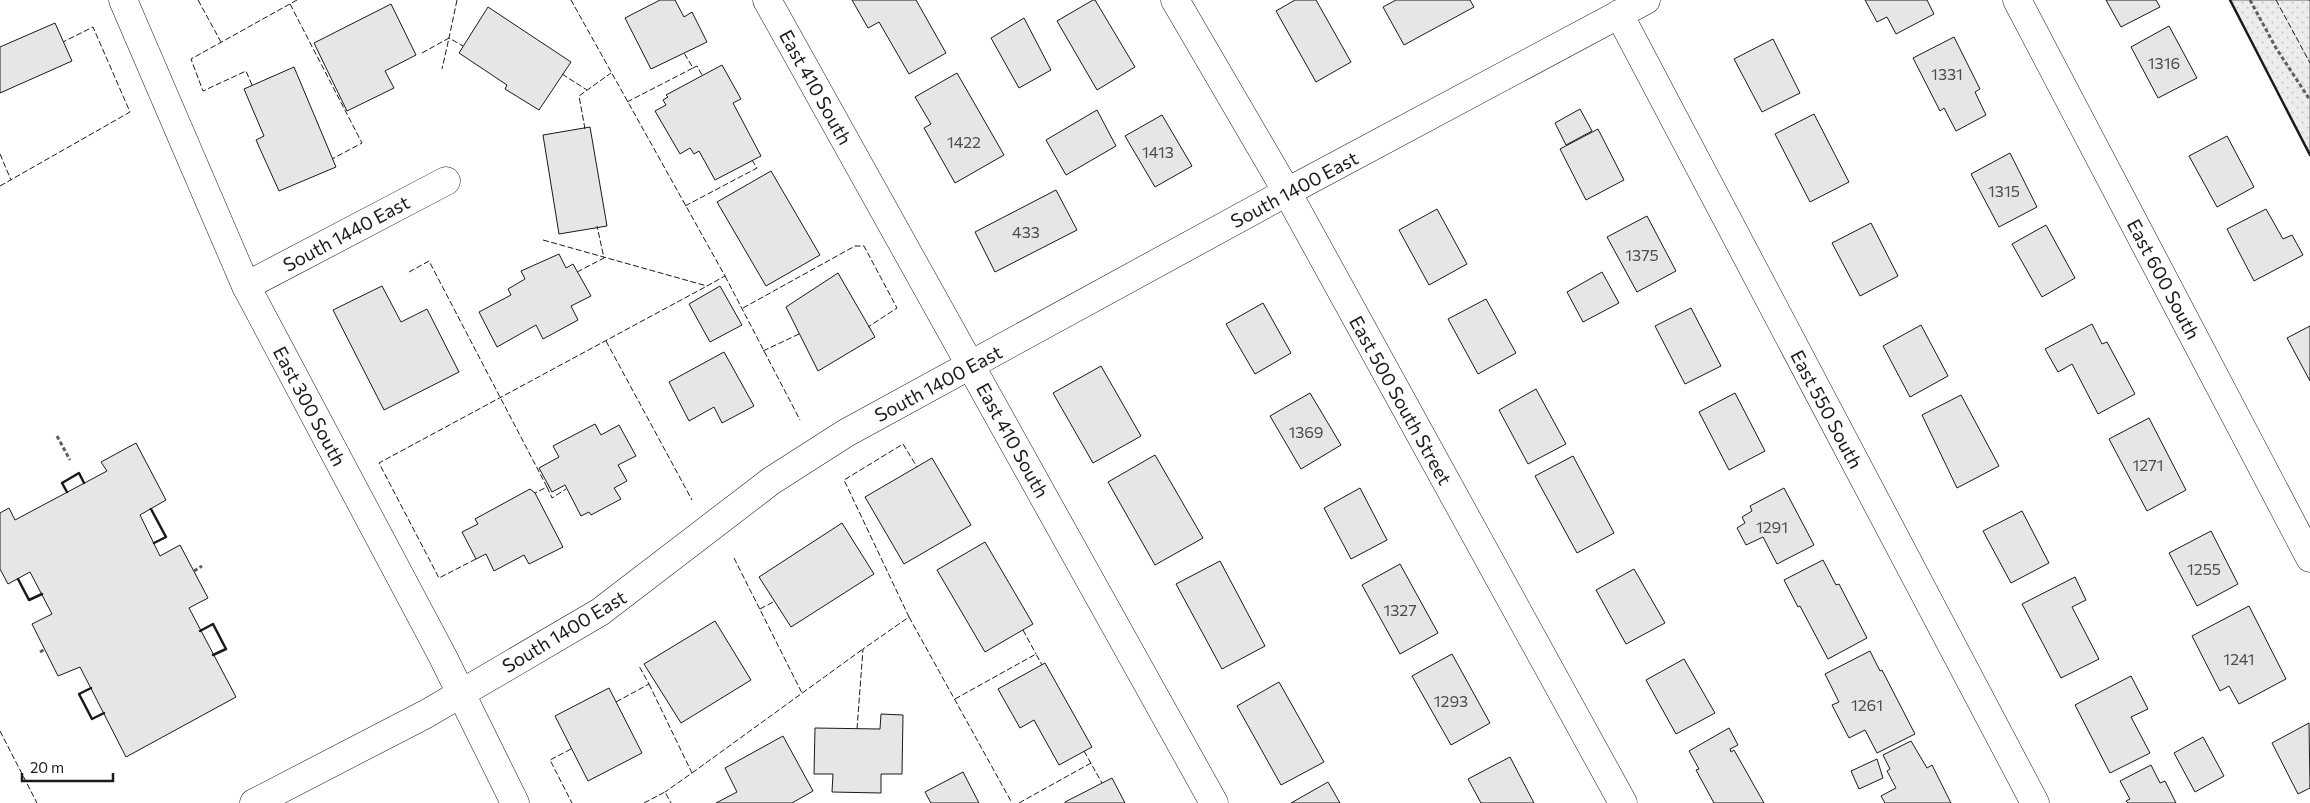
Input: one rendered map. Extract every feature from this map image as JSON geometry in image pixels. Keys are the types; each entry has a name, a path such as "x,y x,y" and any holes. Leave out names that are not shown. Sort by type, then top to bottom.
{"street":[{"name":"East 300 South","path":"123,0 246,286 443,657 515,803"},
{"name":"East 410 South","path":"767,0 972,365 1214,803"},
{"name":"East 500 South Street","path":"1175,0 1287,192 1624,803"},
{"name":"South 1400 East","path":"254,803 426,714 600,612 770,481 846,433 1287,192 1646,0"},
{"name":"East 600 South","path":"2017,0 2310,558"},
{"name":"East 550 South","path":"1619,14 2035,803"},
{"name":"South 1440 East","path":"246,286 446,181"}],"path":[{"path":"2250,0 2276,48 2310,100"},
{"path":"58,436 70,460"},
{"path":"194,571 202,566"},
{"path":"40,652 45,649"}],"shaded area":[{"path":"2230,0 2310,0 2310,155"}],"building":[{"path":"660,0 675,0 684,17 692,12 707,42 651,69 625,18"},
{"path":"852,0 916,0 946,53 909,74 879,22 868,28"},
{"path":"1095,0 1135,67 1097,90 1057,21"},
{"path":"1295,0 1316,0 1351,62 1316,82 1276,11"},
{"path":"1396,0 1470,0 1474,7 1404,45 1383,7"},
{"path":"1865,0 1927,0 1934,14 1896,34 1887,17 1877,22"},
{"path":"2106,0 2156,0 2160,7 2121,27"},
{"path":"391,4 416,55 385,71 394,88 347,111 314,43"},
{"path":"488,7 571,62 539,110 505,89 507,85 459,53"},
{"path":"1024,18 1051,70 1019,88 991,38"},
{"path":"55,23 72,61 0,93 0,47"},
{"path":"2169,26 2197,78 2158,98 2131,47"},
{"path":"1954,37 1980,89 1975,92 1986,115 1956,131 1944,108 1940,111 1913,58"},
{"path":"1773,39 1800,93 1762,112 1734,59"},
{"path":"722,65 741,99 733,103 761,156 715,180 699,151 694,154 690,148 680,154 655,111 666,105 663,100 668,97 666,95"},
{"path":"294,67 336,167 279,191 256,140 264,136 244,89"},
{"path":"957,73 1004,155 955,183 924,128 931,124 915,97"},
{"path":"1580,109 1592,131 1566,145 1555,123"},
{"path":"1097,110 1116,146 1066,175 1046,140"},
{"path":"1814,114 1849,182 1810,202 1775,134"},
{"path":"1162,115 1192,166 1155,187 1125,136"},
{"path":"590,127 607,226 559,234 543,135"},
{"path":"1598,129 1624,180 1586,200 1560,149"},
{"path":"2227,136 2254,187 2217,207 2189,156"},
{"path":"2010,153 2037,207 1999,227 1971,174"},
{"path":"771,171 820,255 766,286 717,202"},
{"path":"1056,190 1077,230 995,272 975,232"},
{"path":"1437,209 1467,264 1429,285 1399,230"},
{"path":"2266,209 2283,239 2292,235 2303,255 2254,281 2227,229"},
{"path":"1647,216 1676,271 1637,292 1607,237"},
{"path":"1871,223 1898,276 1860,296 1832,243"},
{"path":"2046,225 2075,278 2042,297 2012,244"},
{"path":"559,254 566,268 573,264 591,296 571,306 578,320 543,339 536,325 497,347 479,312 511,295 508,289 525,279 521,271"},
{"path":"1602,272 1619,303 1583,322 1567,292"},
{"path":"838,273 875,337 818,371 786,307"},
{"path":"382,286 401,322 427,309 459,372 384,410 333,310"},
{"path":"720,286 742,325 710,342 689,304"},
{"path":"1486,299 1516,353 1478,374 1448,319"},
{"path":"1263,303 1291,353 1255,374 1226,324"},
{"path":"1691,308 1721,366 1685,384 1655,326"},
{"path":"2092,324 2102,344 2107,342 2135,394 2098,414 2072,364 2058,372 2045,349"},
{"path":"1921,325 1948,376 1910,397 1883,346"},
{"path":"2310,326 2310,381 2287,338"},
{"path":"724,352 754,406 722,423 714,407 689,421 669,382"},
{"path":"1101,366 1141,436 1093,463 1053,393"},
{"path":"1536,389 1566,444 1528,464 1499,410"},
{"path":"1310,393 1341,445 1301,469 1270,416"},
{"path":"1735,393 1765,451 1729,470 1699,412"},
{"path":"1961,395 1999,466 1957,488 1922,415"},
{"path":"2149,418 2186,490 2147,511 2109,439"},
{"path":"595,424 601,435 619,425 636,456 618,465 627,481 614,488 621,499 591,515 589,512 581,516 565,485 552,492 539,468 559,457 553,446"},
{"path":"136,443 166,500 140,515 160,556 180,545 208,598 189,608 236,697 126,757 80,667 58,676 32,624 52,614 30,572 8,584 0,569 0,513 9,508 15,520 107,471 101,462"},
{"path":"1155,455 1203,538 1155,565 1108,482"},
{"path":"1573,456 1614,533 1577,553 1535,476"},
{"path":"932,458 971,525 904,564 865,497"},
{"path":"1360,488 1387,540 1351,559 1324,508"},
{"path":"1784,488 1814,545 1777,564 1763,537 1746,545 1737,528 1745,523 1742,517 1752,511 1750,506"},
{"path":"530,489 535,493 563,547 529,564 524,555 494,571 486,554 476,559 462,532 478,524 475,519"},
{"path":"2022,511 2049,563 2011,583 1983,531"},
{"path":"842,523 874,574 791,627 759,577"},
{"path":"2211,531 2238,584 2197,606 2169,553"},
{"path":"985,542 1033,624 985,652 937,570"},
{"path":"1823,560 1836,585 1839,584 1867,638 1828,659 1784,580"},
{"path":"1220,561 1265,646 1222,669 1176,584"},
{"path":"1400,564 1438,633 1400,654 1362,585"},
{"path":"1634,569 1665,623 1626,644 1596,590"},
{"path":"2075,577 2086,600 2072,607 2099,659 2061,678 2022,604"},
{"path":"2249,606 2286,679 2239,704 2229,686 2220,691 2192,636"},
{"path":"715,621 751,680 681,723 644,664"},
{"path":"1870,651 1915,734 1877,753 1865,730 1849,738 1832,705 1839,702 1825,674"},
{"path":"1452,654 1490,723 1451,745 1412,676"},
{"path":"1684,659 1715,713 1676,734 1646,680"},
{"path":"1045,663 1092,747 1059,765 1034,720 1020,728 998,689"},
{"path":"2131,676 2148,709 2131,717 2150,753 2110,773 2075,705"},
{"path":"1279,682 1324,762 1281,785 1237,706"},
{"path":"609,688 642,753 588,781 555,716"},
{"path":"881,714 903,715 902,774 881,774 881,793 832,792 833,774 814,774 815,728 880,729"},
{"path":"2309,723 2310,788 2298,794 2272,743"},
{"path":"1729,728 1738,745 1730,749 1731,752 1734,750 1764,803 1714,803 1696,770 1699,769 1689,751"},
{"path":"783,736 813,791 792,803 716,803 737,792 725,768"},
{"path":"2203,737 2224,776 2195,792 2174,753"},
{"path":"1911,741 1927,768 1932,765 1951,803 1885,803 1881,796 1896,788 1887,771 1890,769 1883,755"},
{"path":"1510,757 1534,803 1481,803 1468,779"},
{"path":"1877,759 1883,778 1859,789 1851,771"},
{"path":"2151,765 2160,783 2165,781 2176,803 2128,803 2126,801 2130,799 2120,781"},
{"path":"963,772 979,803 931,803 925,792"},
{"path":"1112,778 1125,803 1065,803 1065,802"},
{"path":"1328,782 1340,803 1291,803"}],"fence":[{"path":"198,0 221,42"},
{"path":"252,85 246,71 203,91 191,59 297,0"},
{"path":"457,0 449,38 463,46"},
{"path":"543,240 707,286 725,276 571,0"},
{"path":"2276,0 2310,63"},
{"path":"290,4 362,143 332,159"},
{"path":"0,186 130,112 93,27 63,42"},
{"path":"422,53 449,38 442,69"},
{"path":"627,102 693,68 684,53"},
{"path":"693,68 697,66 702,75"},
{"path":"585,129 579,96 611,73"},
{"path":"562,74 587,90"},
{"path":"0,154 11,180"},
{"path":"685,206 757,168 752,160"},
{"path":"577,272 604,258 597,226"},
{"path":"743,308 855,246 864,246 897,308 868,327"},
{"path":"409,272 429,261 547,487 535,493"},
{"path":"725,276 800,420"},
{"path":"476,559 439,578 379,463 707,286"},
{"path":"763,351 799,334"},
{"path":"606,341 692,500"},
{"path":"857,729 863,649 909,617 844,480 903,444 917,467"},
{"path":"547,487 552,498 566,489"},
{"path":"734,558 802,693"},
{"path":"760,609 775,601"},
{"path":"909,617 1012,803"},
{"path":"1023,630 1036,654"},
{"path":"692,773 863,649"},
{"path":"955,699 1036,654 1042,665"},
{"path":"616,702 649,684 639,666"},
{"path":"649,684 692,773 665,792"},
{"path":"0,731 37,803"},
{"path":"571,749 550,760 572,803"},
{"path":"1084,751 1102,783"},
{"path":"1019,803 1091,763"},
{"path":"644,803 665,792 671,803"}],"wall":[{"path":"2230,0 2310,155"},
{"path":"67,492 62,483 79,473 84,483"},
{"path":"151,509 166,537 154,543"},
{"path":"18,579 29,600 42,594"},
{"path":"200,631 213,624 226,649 213,655"},
{"path":"91,688 79,694 92,719 104,713"}]}
